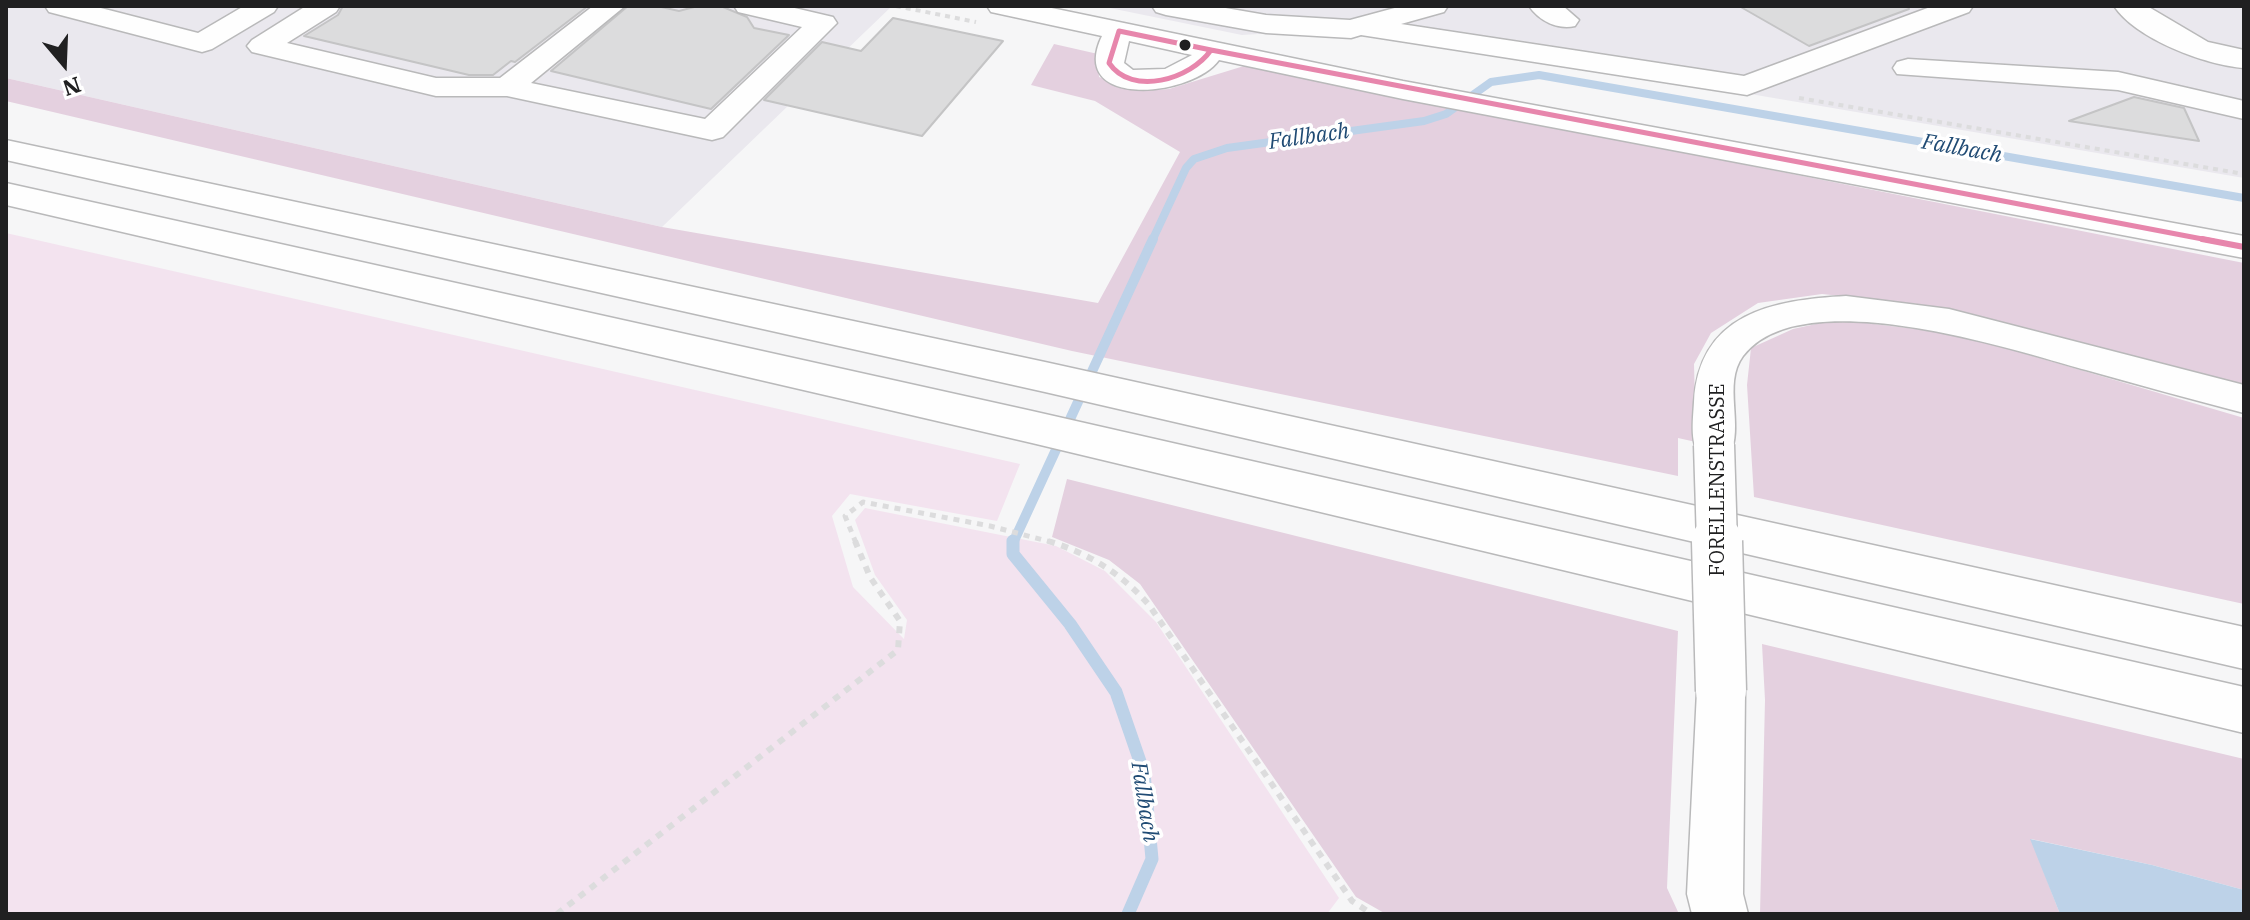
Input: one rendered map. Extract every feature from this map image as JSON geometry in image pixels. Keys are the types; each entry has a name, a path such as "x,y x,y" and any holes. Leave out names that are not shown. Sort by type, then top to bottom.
{"highway":[{"path":"6,150 1045,377 2244,648"},
{"path":"6,194 1032,427 2244,710"}],"street":[{"path":"59,6 202,43 264,6"},
{"path":"326,6 262,46 436,87 507,87 712,130 823,23 748,6"},
{"path":"507,87 611,6"},
{"path":"1001,6 1403,90 2244,247"},
{"path":"1166,6 1294,27 1362,27 1747,86 1758,85 1959,6"},
{"path":"1226,18 1274,17 1280,15 1285,6"},
{"path":"1362,27 1434,6"},
{"path":"2128,6 2162,31 2226,59 2244,59"},
{"path":"1119,31 1109,56 1109,66 1115,73 1129,79 1143,81 1174,76 1199,66 1212,49"},
{"path":"1908,68 2118,81 2244,110"},
{"name":"FORELLENSTRASSE","path":"1720,914 1715,894 1721,691 1714,445 1718,364 1746,329 1771,317 1800,311 1855,309 1969,326 2244,399"}],"path":[{"path":"1747,86 1774,95 2244,174"},
{"path":"557,914 898,650 900,621 870,577 845,516 863,502 1056,543 1107,566 1137,591 1161,619 1352,901 1372,914"}],"shaded area":[{"path":"6,6 892,6 662,227 6,78"},
{"path":"1100,6 2244,6 2244,178 1427,39 1291,32 1242,35"},
{"path":"1054,44 1098,54 1099,77 1141,91 1169,89 1244,66 2244,263 2244,388 1917,304 1822,294 1758,303 1711,333 1694,364 1696,442 1678,438 1678,476 1072,351 6,101 6,78 662,227 1098,303 1180,152 1095,101 1031,85"},
{"path":"6,233 1020,464 997,521 850,494 832,516 853,587 904,639 907,620 875,575 855,520 865,508 1056,546 1105,571 1156,622 1339,898 1327,914 6,914"},
{"path":"1825,322 1857,322 1958,334 2244,418 2244,604 1754,497 1747,385 1751,348 1793,329"},
{"path":"1067,479 1678,631 1667,888 1679,914 1386,914 1356,897 1140,584 1109,560 1052,537"},
{"path":"1762,644 2244,759 2244,890 2152,865 2031,839 2060,914 1760,914 1765,700"}],"water":[{"path":"2030,839 2152,865 2244,890 2244,914 2060,914"}],"building":[{"path":"343,6 588,6 515,62 511,61 493,75 469,75 304,36 338,15"},
{"path":"628,6 657,6 679,11 698,6 723,7 747,17 754,28 789,35 711,109 551,71"},
{"path":"1739,6 1908,6 1909,9 1809,46"},
{"path":"893,18 1003,41 922,136 764,100 822,42 861,51"},
{"path":"2134,97 2184,108 2199,141 2069,121"}],"waterway":[{"name":"Fallbach","path":"1152,241 1186,168 1194,159 1227,148 1424,121 1446,114 1491,82 1539,75 2244,198"},
{"name":"Fallbach","path":"1013,543 1153,239"},
{"name":"Fallbach","path":"1013,543 1013,554 1070,624 1116,692 1144,773 1152,859 1128,914"}],"transit line":[{"path":"1119,31 1211,50 1199,64 1173,76 1148,81 1124,78 1109,63 1119,31"},
{"path":"1211,50 2244,247"}]}
